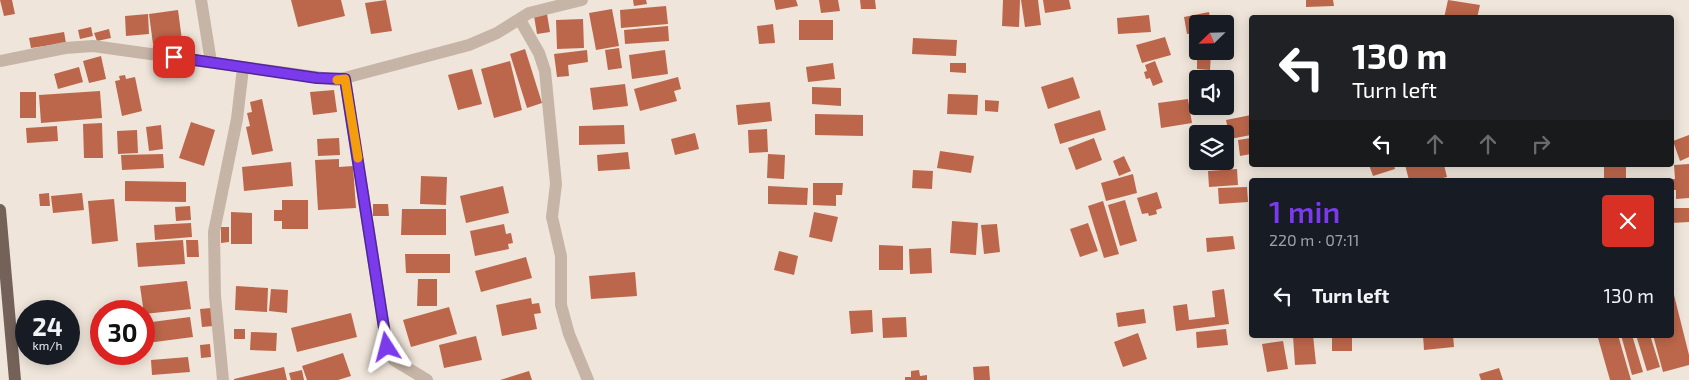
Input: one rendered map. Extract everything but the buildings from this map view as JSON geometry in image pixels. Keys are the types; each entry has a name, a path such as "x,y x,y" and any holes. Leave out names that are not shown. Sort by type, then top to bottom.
{"main road":[{"path":"0,210 15,380"}],"street":[{"path":"201,0 211,62"},
{"path":"0,61 65,48 93,46 317,78 345,79 469,45 520,20 529,13 582,0"},
{"path":"520,20 539,53 545,71 556,184 552,217 561,256 561,305 569,334 588,380"},
{"path":"223,380 215,296 214,232 237,119 243,68"},
{"path":"345,79 387,347 394,360 426,380"}],"slow traffic":[{"path":"337,80 345,79 358,158"}],"route":[{"path":"174,57 317,78 345,79 387,347"}]}
